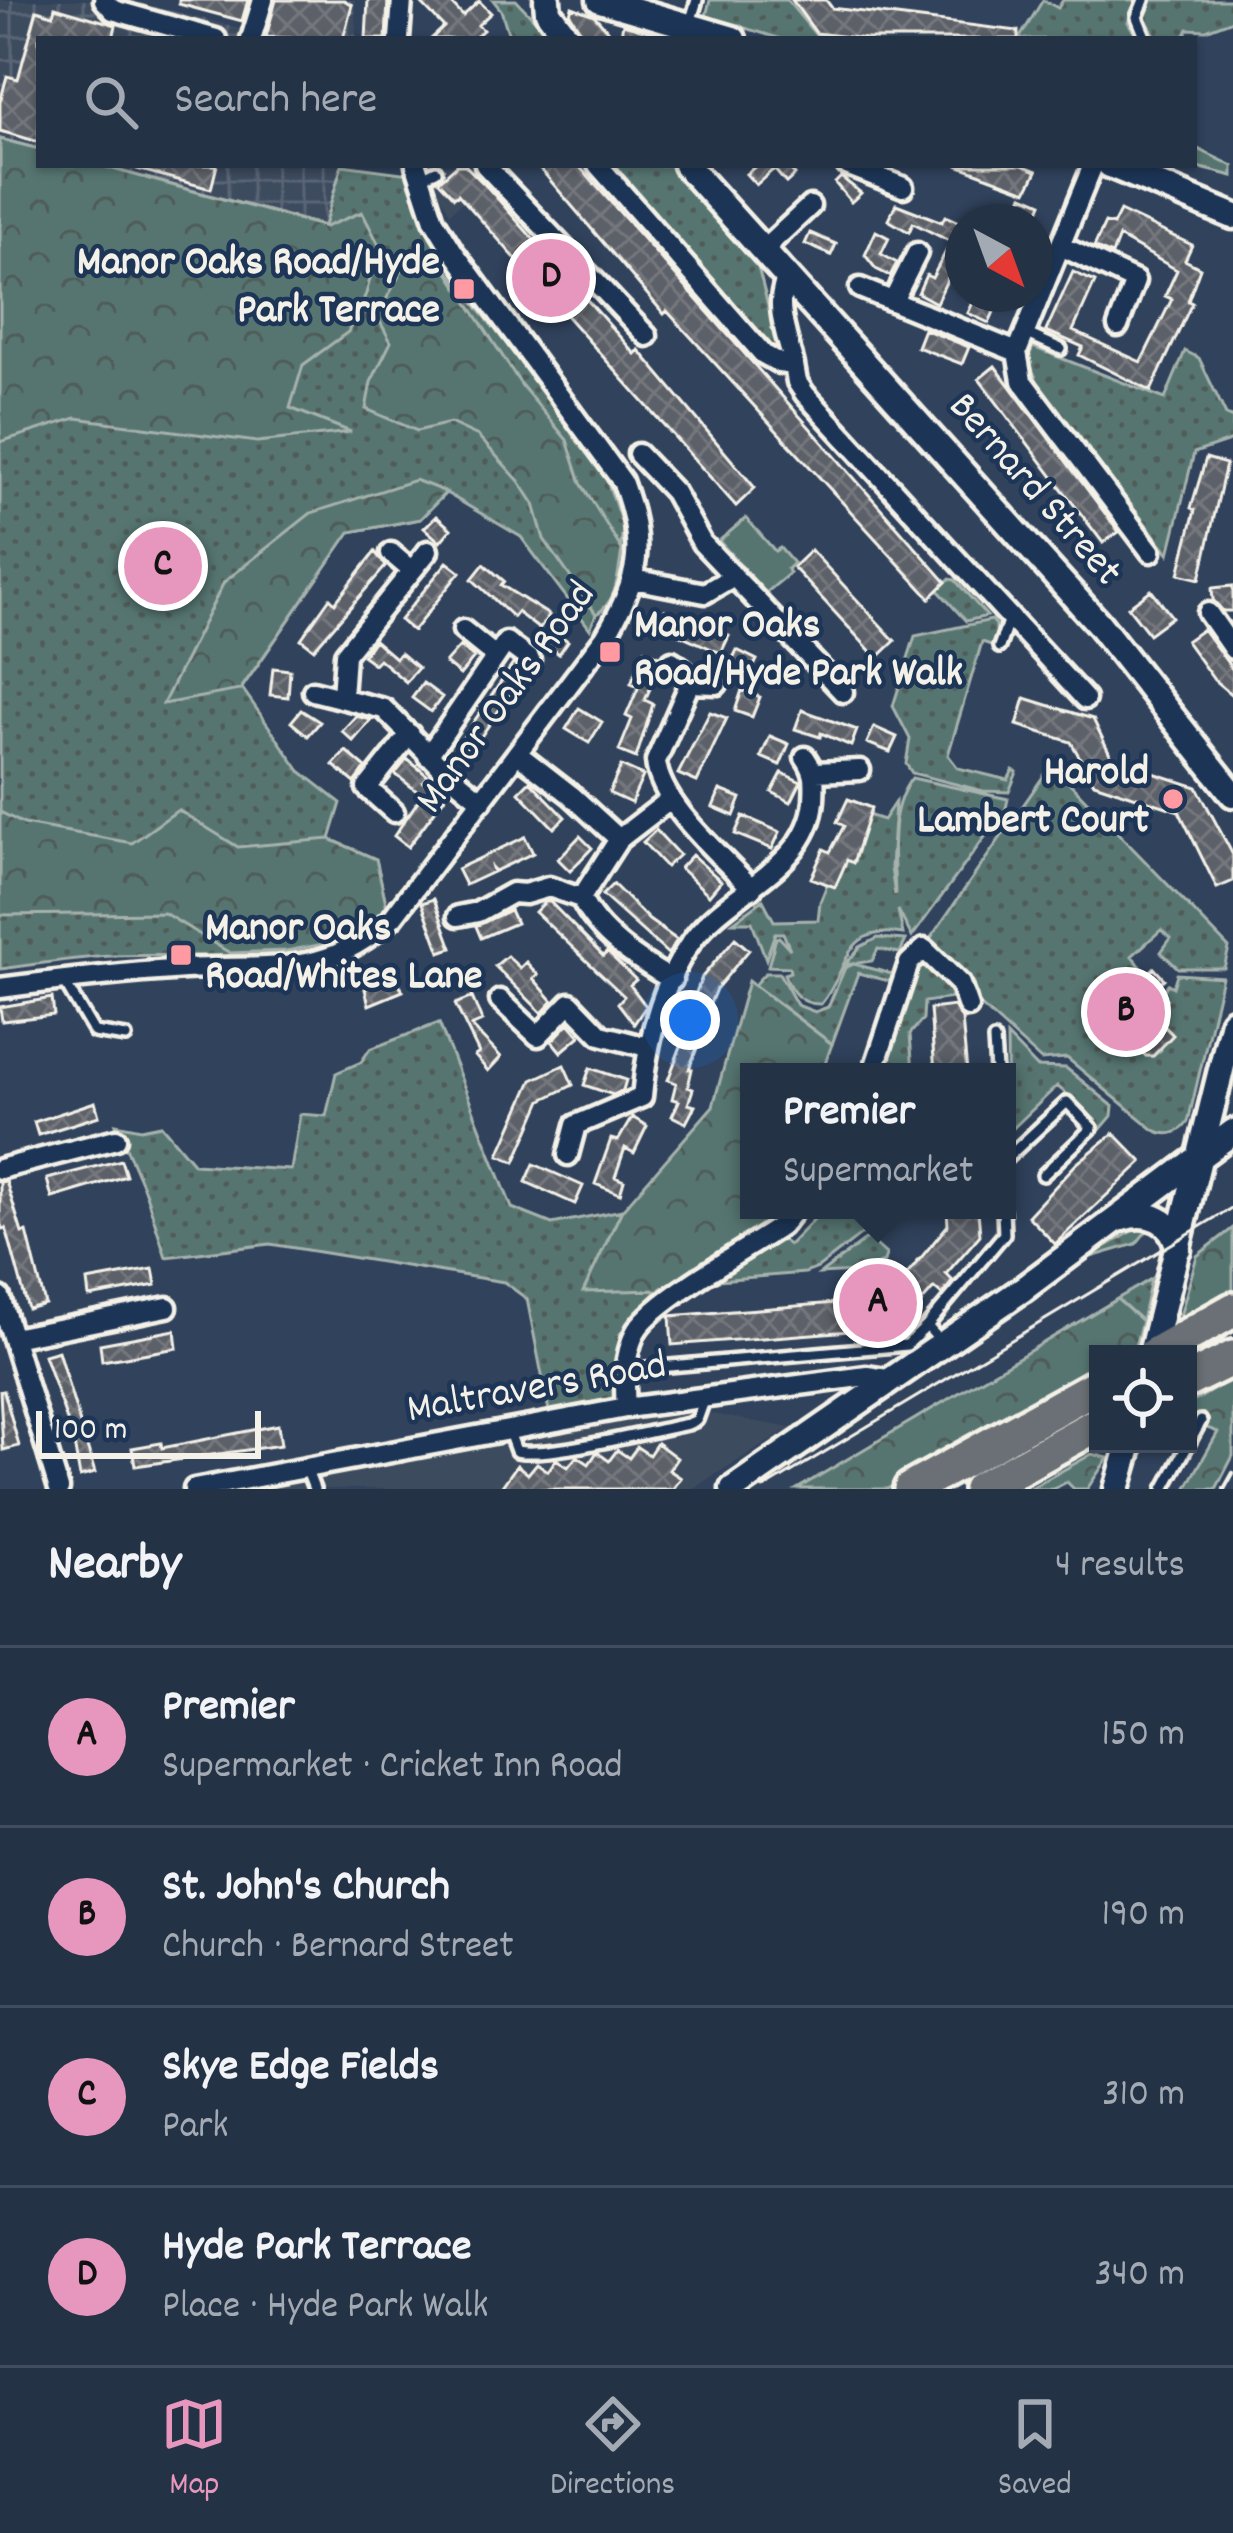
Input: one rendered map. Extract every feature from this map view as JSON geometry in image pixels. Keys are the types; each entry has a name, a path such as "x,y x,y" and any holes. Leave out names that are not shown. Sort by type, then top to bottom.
{"highway":[{"path":"1196,1334 1233,1310"},
{"path":"1155,1343 1219,1333 1233,1326"},
{"path":"1197,1376 1233,1358"},
{"path":"910,1489 1089,1389"},
{"path":"980,1489 1089,1429"}],"main road":[{"path":"529,0 558,24"},
{"path":"600,0 723,36"},
{"name":"Bernard Street","path":"689,168 1117,645 1233,794"},
{"path":"1127,168 1233,216"},
{"path":"1155,1343 1233,1021"},
{"path":"1218,1082 1221,1106 1233,1119"},
{"path":"733,1489 894,1380 935,1336 1120,1218 1233,1132"},
{"path":"1120,1218 1154,1217 1172,1230 1178,1249"},
{"path":"1118,1489 1128,1453"}],"street":[{"path":"160,23 166,0"},
{"path":"252,36 262,0"},
{"path":"399,36 403,0"},
{"path":"105,3 204,36"},
{"path":"488,168 647,336"},
{"path":"601,168 763,354 779,363 794,364"},
{"path":"855,168 903,187"},
{"path":"1092,168 1017,352 1022,381 1151,552"},
{"name":"Manor Oaks Road","path":"0,988 295,965 347,952 393,917 605,637 633,580 638,550 637,522 622,481 453,251 434,220 424,172"},
{"path":"764,249 810,206"},
{"path":"1060,246 1135,281 1118,326"},
{"path":"894,299 917,254"},
{"path":"789,277 783,284 782,316 797,382 1085,699"},
{"path":"860,288 1017,352"},
{"path":"638,454 674,492 702,543 843,692"},
{"path":"342,697 345,654 428,551"},
{"path":"391,553 412,571"},
{"path":"633,580 705,593 734,576"},
{"path":"1208,613 1233,649"},
{"path":"463,630 495,656"},
{"path":"428,756 506,642 530,660"},
{"path":"672,661 690,683"},
{"path":"690,683 717,684"},
{"path":"690,683 656,761 657,774 671,799 752,890"},
{"path":"313,691 384,709 428,756 482,801"},
{"path":"394,812 367,788 410,734"},
{"path":"518,754 619,839"},
{"path":"568,1155 576,1125 642,1097 647,1047 672,980 694,938 790,853 813,812 810,764 860,770"},
{"path":"581,898 619,839 671,799"},
{"path":"458,916 478,912 512,893 525,895 549,887 581,898 586,909 636,959 672,980"},
{"path":"876,1063 909,963 924,949 961,984 968,1007"},
{"path":"500,1000 538,1036 570,1003 601,1035 647,1047"},
{"path":"0,1169 116,1139"},
{"path":"626,1408 625,1370 637,1328 665,1300 787,1219"},
{"path":"0,1297 59,1489"},
{"path":"13,1338 167,1307"},
{"name":"Maltravers Road","path":"194,1489 253,1484 306,1468 626,1408 867,1376 894,1380"}],"lane":[{"path":"689,26 697,0"},
{"path":"1144,0 1137,17 1145,36"},
{"path":"1023,332 1061,349"},
{"path":"999,647 1010,616"},
{"path":"63,980 94,1032 126,1037"},
{"path":"994,1040 995,1063"},
{"path":"1016,1150 1067,1102 1092,1128 1043,1175"},
{"path":"625,1370 907,1345 935,1336 1004,1234 1003,1219"},
{"path":"508,1430 516,1451 526,1453 688,1424 697,1420 705,1397"},
{"path":"1164,1489 1201,1421"},
{"path":"306,1468 314,1489"}],"shaded area":[{"path":"0,0 128,0 260,33 270,0 355,0 356,36 36,36 36,148 0,138"},
{"path":"109,168 341,168 325,227"},
{"path":"427,168 474,168 484,182 450,213"},
{"path":"617,1397 791,1428 692,1489 239,1489 299,1480 299,1460"}],"green space":[{"path":"493,0 516,0 550,36 509,36"},
{"path":"710,0 787,0 816,35 822,36 771,36 706,16"},
{"path":"1043,0 1058,8 1063,0 1138,0 1128,22 1136,36 1021,36"},
{"path":"1152,0 1233,0 1233,20 1206,30 1188,29 1184,36 1155,36 1144,16"},
{"path":"0,139 36,148 36,168 109,168 324,226 341,168 410,174 442,263 606,477 623,527 617,582 608,607 596,614 590,629 521,537 446,493 420,519 350,532 242,688 300,771 341,803 330,839 376,859 387,908 359,928 292,950 111,956 0,969"},
{"path":"0,139 36,148 36,168 109,168 325,227 362,212 379,245 366,294 348,332 303,365 290,408 351,432 257,442 76,418 0,442"},
{"path":"1197,148 1233,166 1233,176 1197,167"},
{"path":"607,168 673,168 755,256 780,351 766,346"},
{"path":"442,263 522,386 567,440 581,483 622,550 613,595 596,614 544,539 534,504 519,481 478,436 450,423 417,431 366,409 371,382 391,342 377,316 404,267"},
{"path":"1033,347 1165,399 1185,351 1199,358 1226,415 1233,418 1233,440 1194,453 1169,554 1039,386 1028,358"},
{"path":"415,480 446,492 420,519 350,532 240,690 163,704 224,582 311,513"},
{"path":"746,518 775,551 780,548 793,563 787,569 790,573 766,593 719,541"},
{"path":"949,579 987,616 966,621 938,590"},
{"path":"992,620 997,647 982,642 948,755 958,768 1008,780 1013,770 1017,772 1009,792 983,791 912,773 906,764 910,739 893,706 915,636"},
{"path":"1047,771 1059,772 1229,948 1224,968 1178,968 1161,952 1171,938 1161,930 1132,956 1147,974 1123,1036 1136,1024 1144,1033 1137,1047 1146,1056 1161,1050 1171,1033 1145,1016 1168,984 1173,987 1177,974 1222,977 1188,1122 1177,1132 1154,1130 1067,1058 1041,1060 979,1004 977,994 930,939"},
{"path":"912,778 1008,799 1006,808 912,937 898,910 903,934 883,933 857,943 821,1004 802,1000 784,974 790,972 789,967 768,966 776,938 790,949 783,933 775,933 766,959 752,922 733,922 763,900 774,921 818,920 827,885 835,886 847,860 854,862 868,815 883,820 895,802 891,868 895,895 895,819"},
{"path":"178,810 238,847 330,839 376,859 387,908 346,940 286,951 230,953 164,913 0,915 0,812 24,824 132,843"},
{"path":"878,938 906,940 900,953 878,949 872,961 845,965 860,947"},
{"path":"854,964 892,974 893,982 858,973 832,1044 754,985 765,973 779,973 797,1005 815,1012 828,1007 845,968"},
{"path":"929,964 960,997 924,1002 923,1019 910,1034 912,1063 883,1063 914,973 918,966"},
{"path":"748,981 832,1044 825,1063 740,1063 740,1219 769,1219 738,1244 658,1290 583,1292 622,1210 713,1106"},
{"path":"439,1023 512,1208 552,1224 622,1210 584,1291 658,1290 620,1334 617,1397 549,1411 527,1299 504,1282 270,1244 166,1257 116,1124 141,1129 161,1125 194,1164 291,1170 300,1114 326,1116 336,1073 361,1062 370,1049"},
{"path":"1007,1036 1037,1067 1066,1068 1113,1106 1112,1116 1100,1130 1086,1110 1057,1086 1016,1125 1016,1063 1007,1063"},
{"path":"814,1219 862,1219 871,1227 805,1273 717,1280 779,1238 789,1245"},
{"path":"1140,1227 1149,1228 1136,1244 1084,1259"},
{"path":"1233,1228 1233,1300 1176,1330 1197,1256"},
{"path":"868,1238 886,1254 884,1262 855,1272 820,1274"},
{"path":"1151,1279 1142,1321 1117,1299"},
{"path":"1117,1299 1142,1321 1135,1345 1089,1345 1089,1375 887,1489 797,1489"},
{"path":"1233,1378 1233,1456 1216,1489 1186,1489 1218,1432 1197,1424 1197,1400"},
{"path":"1092,1454 1108,1458 1087,1489 1074,1489 1067,1482 1053,1489 1029,1489"}],"building":[{"path":"179,0 248,0 242,21 179,4"},
{"path":"276,0 344,0 352,5 344,36 266,36"},
{"path":"368,0 388,0 386,36 366,36"},
{"path":"418,0 448,0 463,16 479,1 491,13 478,25 483,30 476,36 434,36 444,27"},
{"path":"792,0 826,0 832,8 1018,31 1018,36 841,36 816,33"},
{"path":"55,7 116,25 114,36 36,36 36,141 0,131 0,102 7,76 18,79 37,10 53,15"},
{"path":"572,7 594,15 612,36 583,36 570,14"},
{"path":"623,24 665,36 621,36"},
{"path":"137,168 216,168 211,189"},
{"path":"454,168 468,168 635,354 639,350 755,488 736,506 458,194 454,197 439,181"},
{"path":"540,168 581,168 946,582 930,598 667,311 664,314"},
{"path":"753,168 789,168 795,175 786,183 774,169 756,185 746,174"},
{"path":"965,168 1030,168 1037,171 1027,191"},
{"path":"841,177 861,193 851,202 835,183"},
{"path":"1023,195 1042,203 1042,204 1019,204"},
{"path":"896,204 942,222 945,216 945,239 913,223 909,232 888,220"},
{"path":"1120,211 1192,245 1185,260 1200,268 1188,301 1192,303 1151,391 1079,355 1083,347 1046,331 1073,272 1095,282 1073,331 1141,362 1172,299 1165,296 1177,270 1119,237 1112,255 1094,247 1105,223 1113,225"},
{"path":"876,231 889,238 881,254 897,263 890,276 876,269 865,255"},
{"path":"810,233 836,244 831,255 805,244"},
{"path":"945,253 945,284 936,303 918,293 926,275 932,278"},
{"path":"968,312 994,312 989,323"},
{"path":"924,329 969,347 962,364 917,347"},
{"path":"995,366 1119,532 1103,543 979,379"},
{"path":"1206,458 1226,464 1200,579 1179,574"},
{"path":"436,516 451,529 440,542 424,528"},
{"path":"811,550 895,641 877,658 793,567"},
{"path":"375,552 386,566 314,649 301,639 330,598 335,603"},
{"path":"447,562 460,572 413,631 400,620"},
{"path":"484,564 504,581 501,585 549,615 539,629 517,612 513,617 472,579"},
{"path":"1233,586 1233,611 1223,611 1213,600 1212,588"},
{"path":"1151,590 1172,617 1149,634 1128,607"},
{"path":"665,610 729,636 721,653 658,625"},
{"path":"551,629 568,641 559,654 542,641"},
{"path":"1203,629 1233,670 1233,696 1214,680 1186,641"},
{"path":"374,640 395,658 400,653 418,668 406,682 379,659 374,664 363,656"},
{"path":"460,646 474,658 460,675 445,663"},
{"path":"645,650 660,656 660,666 645,700 653,704 636,758 619,751 632,719 626,716 639,686 631,683"},
{"path":"737,650 757,660 750,674 730,664"},
{"path":"513,664 525,672 471,751 460,742"},
{"path":"273,668 290,670 288,697 270,695"},
{"path":"423,683 442,697 431,712 412,698"},
{"path":"742,690 760,697 752,717 735,711"},
{"name":"Harold Lambert Court","path":"1025,698 1093,719 1113,760 1197,787 1233,855 1233,881 1217,888 1179,811 1094,783 1071,742 1017,725"},
{"path":"579,708 602,722 589,743 566,729"},
{"path":"301,710 320,722 308,736 291,722"},
{"path":"802,710 857,730 851,746 821,733 820,737 795,729"},
{"path":"710,712 727,718 697,782 678,774"},
{"path":"356,716 371,720 353,741 342,731"},
{"path":"874,727 897,737 890,752 867,743"},
{"path":"770,736 789,744 780,765 761,757"},
{"path":"346,751 366,768 355,783 333,765"},
{"path":"407,759 428,776 423,782 445,797 408,847 394,836 422,795 395,774"},
{"path":"621,766 643,776 631,803 609,793"},
{"path":"782,773 801,782 791,802 772,792"},
{"path":"530,781 565,817 554,828 519,792"},
{"path":"720,790 741,798 734,816 713,807"},
{"path":"848,799 871,808 853,863 847,860 835,887 811,878 824,849 830,852 844,826 837,822"},
{"path":"743,816 780,832 772,849 735,834"},
{"path":"656,830 679,855 666,867 643,842"},
{"path":"580,836 592,848 570,871 558,859"},
{"path":"525,837 533,853 495,871 492,868 493,872 465,885 457,869"},
{"path":"692,855 721,881 709,895 680,868"},
{"path":"613,884 677,940 668,954 602,895"},
{"path":"434,899 452,948 440,952 422,903"},
{"path":"545,902 636,980 630,985 646,1006 634,1024 618,1003 624,996 535,912"},
{"path":"510,910 516,923 481,938 476,926"},
{"path":"735,938 749,950 716,989 699,1030 703,1032 689,1069 688,1087 693,1089 688,1104 695,1106 686,1123 672,1116 679,1101 672,1099 676,1083 668,1080 702,977"},
{"path":"507,956 520,968 526,962 538,975 533,978 553,1001 542,1013 495,966"},
{"path":"1154,968 1164,979 1155,987 1166,999 1140,1021 1163,1025 1173,1035 1153,1056 1146,1056 1137,1047 1137,1023 1123,1036 1098,1008 1141,970 1146,976"},
{"path":"392,970 403,991 369,1005 365,989 374,985 371,978"},
{"path":"472,997 482,1021 471,1026 501,1057 488,1071 475,1056 479,1053 455,1004"},
{"path":"52,998 54,1015 2,1021 0,1007"},
{"path":"954,1006 962,1019 966,1063 934,1063 930,1009"},
{"path":"569,1023 580,1036 561,1052 552,1041"},
{"path":"564,1065 573,1085 542,1100 515,1162 499,1155 532,1080"},
{"path":"590,1068 626,1080 623,1090 613,1095 584,1085"},
{"path":"95,1102 99,1116 38,1135 34,1122"},
{"path":"632,1117 647,1126 634,1153 625,1148 615,1177 624,1181 620,1194 595,1184 611,1139 618,1141"},
{"path":"1114,1133 1142,1162 1055,1244 1028,1216 1076,1164"},
{"path":"121,1160 126,1176 52,1198 47,1179"},
{"path":"534,1164 583,1186 575,1204 526,1182"},
{"path":"6,1181 22,1233 27,1232 45,1304 28,1309 6,1228 0,1222 0,1182"},
{"path":"948,1219 979,1219 980,1235 946,1274 953,1281 942,1295 934,1288 900,1327 672,1345 670,1316 887,1299 948,1225"},
{"path":"153,1269 156,1285 89,1297 87,1281"},
{"path":"175,1330 177,1348 102,1361 100,1344"},
{"path":"58,1351 95,1473 80,1477 73,1438 44,1355"},
{"path":"0,1391 4,1391 19,1446 3,1450"},
{"path":"278,1425 281,1445 135,1466 132,1448 161,1443 162,1448"},
{"path":"657,1443 677,1458 669,1470 681,1478 673,1489 500,1489 517,1465 528,1474 537,1463 548,1471 556,1459 568,1467 577,1456 589,1464 597,1452 609,1461 617,1450 629,1458 637,1447 649,1455"}],"tram line":[{"path":"763,1489 1233,1207"}],"railway":[{"path":"1224,1489 1233,1473"}],"place":[{"name":"Hyde Park Terrace","path":"551,278"},
{"name":"Manor Oaks Road/Hyde Park Terrace","path":"464,289"},
{"name":"Skye Edge Fields","path":"163,566"},
{"name":"Manor Oaks Road/Hyde Park Walk","path":"610,652"},
{"name":"Harold Lambert Court","path":"1173,799"},
{"name":"Manor Oaks Road/Whites Lane","path":"181,955"},
{"name":"St. John's Church","path":"1126,1012"},
{"name":"Premier","path":"878,1303"}]}
